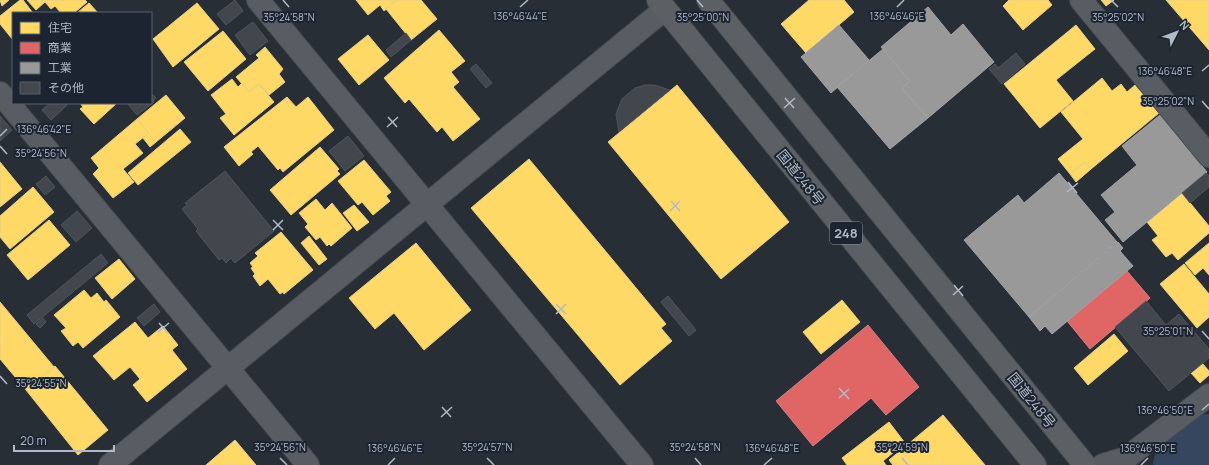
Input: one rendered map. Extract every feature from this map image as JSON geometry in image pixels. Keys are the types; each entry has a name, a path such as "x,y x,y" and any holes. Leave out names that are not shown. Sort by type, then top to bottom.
{"highway":[{"name":"国道248号","path":"708,0 1085,465"},
{"name":"国道248号","path":"661,4 1035,465"}],"street":[{"path":"258,0 642,465"},
{"path":"1081,0 1209,156"},
{"path":"110,465 427,204 661,4"},
{"path":"0,93 308,465"},
{"path":"1103,465 1126,458 1209,395"}],"building: 住宅":[{"path":"0,0 9,0 2,6"},
{"path":"20,0 23,0 32,12 12,12 12,39 0,24 0,16"},
{"path":"27,0 85,0 87,2 75,12 60,12 55,6 51,9 45,2 36,10"},
{"path":"356,0 397,0 384,11 380,5 368,15"},
{"path":"397,0 421,0 437,19 411,40 386,9"},
{"path":"809,0 844,0 854,12 806,53 781,24"},
{"path":"1009,0 1048,0 1052,5 1023,30 1003,6"},
{"path":"1101,0 1114,0 1106,6"},
{"path":"1166,0 1209,0 1209,50"},
{"path":"89,3 97,12 78,12"},
{"path":"197,3 219,29 173,67 153,39"},
{"path":"1076,25 1095,49 1056,80 1073,101 1040,128 1004,84"},
{"path":"439,30 465,61 451,72 459,82 453,87 480,119 453,141 442,127 437,132 409,99 405,103 384,78"},
{"path":"223,31 246,59 208,91 184,62"},
{"path":"368,35 389,60 359,85 338,59"},
{"path":"265,47 283,69 279,74 285,82 269,95 259,84 249,92 236,77 259,58 256,55"},
{"path":"1102,78 1112,91 1121,84 1127,92 1135,85 1159,113 1091,169 1085,162 1070,174 1058,159 1083,139 1061,112"},
{"path":"232,79 238,87 242,83 249,92 259,84 274,102 234,135 220,118 226,114 211,95"},
{"path":"677,85 789,222 721,279 608,142"},
{"path":"166,95 185,118 150,147 143,138 149,133 137,119"},
{"path":"287,97 296,107 308,97 334,130 283,172 280,168 278,170 258,146 251,152 253,154 239,166 224,147"},
{"path":"81,104 116,104 94,124 80,109 83,107"},
{"path":"137,119 149,133 135,144 143,153 123,169 134,182 113,198 93,174 99,168 91,158"},
{"path":"180,129 191,142 138,185 128,173"},
{"path":"320,147 339,169 337,171 340,174 291,215 270,190"},
{"path":"529,159 666,324 661,328 672,341 620,385 471,208"},
{"path":"364,160 391,192 386,196 390,201 373,215 362,202 358,205 338,181"},
{"path":"0,162 22,189 0,207"},
{"path":"1085,162 1091,169 1076,182 1070,174"},
{"path":"33,187 54,212 10,249 0,237 0,216"},
{"path":"1182,193 1209,226 1209,233 1178,260 1172,253 1166,257 1152,240 1158,236 1147,222"},
{"path":"316,199 325,210 332,203 352,228 331,246 329,244 327,246 320,237 316,240 305,227 308,224 299,213"},
{"path":"354,205 369,222 357,231 343,213"},
{"path":"49,220 70,245 28,280 7,255"},
{"path":"281,232 313,270 284,294 283,292 280,294 268,279 260,286 253,276 255,274 250,263 258,256 255,253"},
{"path":"309,236 327,259 319,265 301,243"},
{"path":"416,243 471,310 424,350 394,313 375,329 349,298"},
{"path":"1209,243 1209,275 1203,268 1195,275 1185,263"},
{"path":"119,259 135,279 112,299 95,278"},
{"path":"1184,264 1209,294 1209,317 1197,328 1160,284"},
{"path":"84,290 91,298 97,293 104,302 106,300 120,317 83,348 78,342 73,346 61,331 66,328 54,315"},
{"path":"842,300 860,322 821,354 803,332"},
{"path":"0,302 54,367 26,390 0,359"},
{"path":"135,322 148,338 163,326 178,345 172,350 187,369 147,402 133,385 140,379 130,367 114,380 93,356"},
{"path":"1114,334 1128,351 1088,385 1074,368"},
{"path":"1202,363 1209,371 1209,375 1200,383 1191,373"},
{"path":"55,366 108,430 78,455 26,390"},
{"path":"943,415 985,465 893,465 889,460"},
{"path":"889,422 905,443 883,461 886,465 847,465 842,458"},
{"path":"235,440 256,465 206,465"}],"building: 商業":[{"path":"1127,271 1150,298 1090,349 1067,321"},
{"path":"868,325 919,387 886,415 871,398 813,446 776,401"}],"building: 工業":[{"path":"928,7 951,35 963,24 994,62 928,118 902,88 910,81 881,47"},
{"path":"839,25 869,60 831,93 801,57"},
{"path":"883,49 910,81 902,88 928,118 890,149 837,87"},
{"path":"1160,115 1207,172 1123,242 1105,220 1115,212 1101,195 1137,165 1122,146"},
{"path":"1059,173 1117,242 1029,317 964,240 1018,195 1024,203"},
{"path":"1118,242 1123,248 1120,251 1133,266 1052,334 1045,326 1040,331 1029,317"}],"building: その他":[{"path":"235,0 243,11 226,25 217,14"},
{"path":"253,22 268,41 250,55 235,35"},
{"path":"406,33 411,40 391,57 386,50"},
{"path":"1016,53 1025,64 1002,84 989,69 995,64 998,68"},
{"path":"476,64 492,83 486,88 470,69"},
{"path":"645,85 654,85 670,90 619,132 616,114 622,99 635,88"},
{"path":"152,94 156,98 153,100 154,102 152,104"},
{"path":"49,104 67,105 51,120 42,110"},
{"path":"128,104 151,104 137,115"},
{"path":"0,116 12,130 0,141"},
{"path":"348,136 364,156 345,171 329,151"},
{"path":"225,171 274,231 235,263 231,258 226,263 222,258 219,260 196,231 198,229 182,209 187,205 185,203"},
{"path":"1206,173 1209,176 1209,187 1190,203 1182,193"},
{"path":"46,176 55,187 45,195 36,184"},
{"path":"77,211 92,228 76,242 61,225"},
{"path":"101,254 108,263 34,324 27,315"},
{"path":"668,296 696,330 689,336 661,302"},
{"path":"1146,301 1166,325 1179,314 1209,349 1209,358 1169,391 1115,327"},
{"path":"154,304 160,312 144,326 137,318"},
{"path":"43,318 46,322 40,328 36,324"}],"waterway":[{"path":"1183,465 1209,444"}]}
